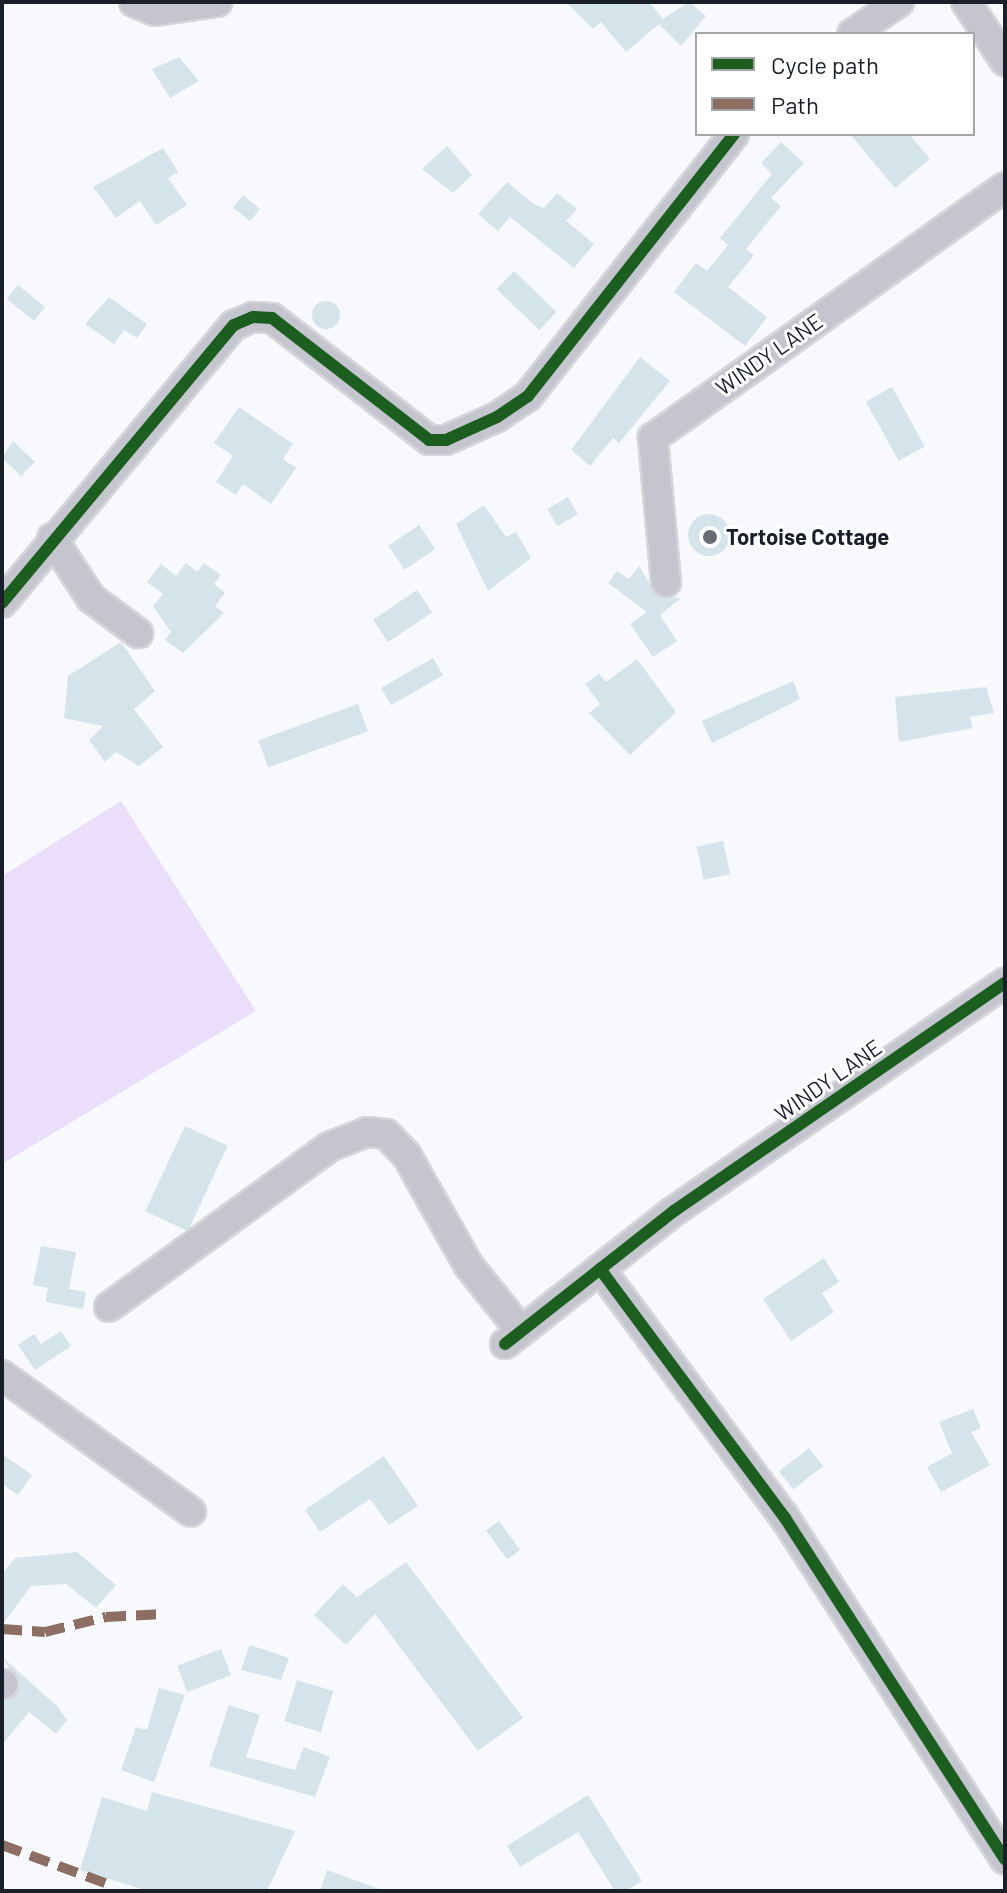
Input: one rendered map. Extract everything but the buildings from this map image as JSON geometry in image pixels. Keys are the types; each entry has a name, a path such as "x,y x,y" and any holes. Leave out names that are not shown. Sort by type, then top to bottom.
{"street":[{"path":"134,2 155,11 217,2"},
{"path":"855,32 899,2"},
{"path":"966,2 1005,61"},
{"path":"2,603 52,538 234,325 253,317 272,318 429,440 446,440 497,417 528,396 732,136"},
{"name":"WINDY LANE","path":"666,582 653,438 1005,187"},
{"path":"52,538 91,598 138,633"},
{"name":"WINDY LANE","path":"109,1307 331,1146 367,1132 386,1134 407,1156 513,1337 674,1211 1004,985"},
{"path":"600,1269 785,1518 1005,1859"},
{"path":"2,1375 191,1512"}],"shaded area":[{"path":"121,801 256,1011 2,1164 2,876"}],"marked path":[{"path":"2,1629 45,1632 106,1617 164,1614"},
{"path":"2,1845 105,1883"}],"cycle path":[{"path":"2,603 234,325 253,317 272,318 429,440 446,440 497,417 528,396 732,136"},
{"path":"505,1344 674,1211 1005,983"},
{"path":"600,1269 785,1518 1005,1859"}],"place":[{"name":"Tortoise Cottage","path":"710,537"}]}
